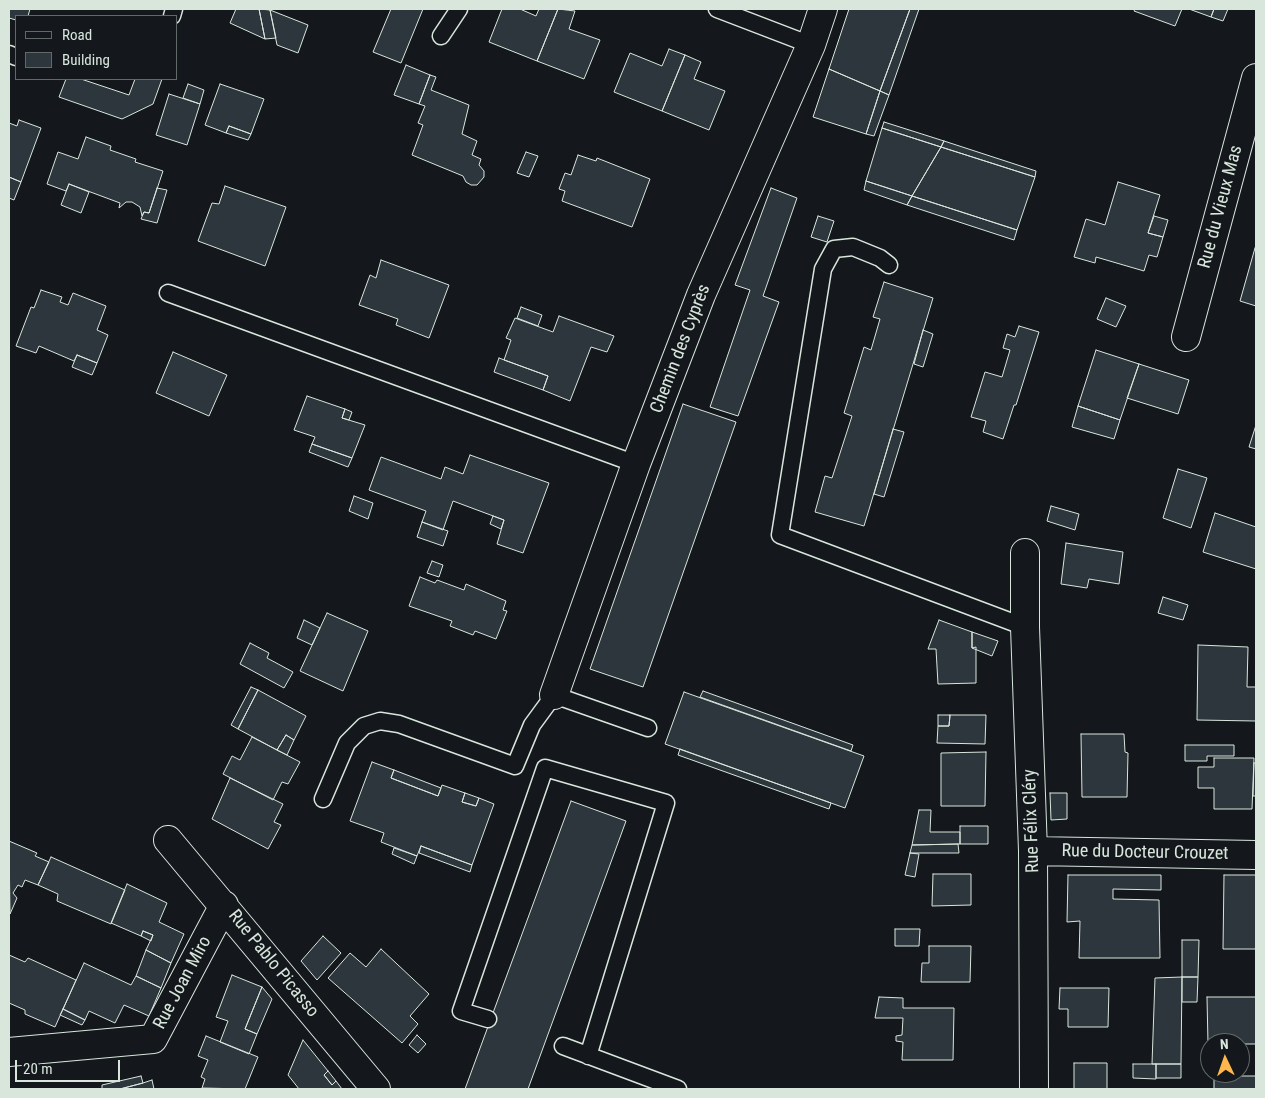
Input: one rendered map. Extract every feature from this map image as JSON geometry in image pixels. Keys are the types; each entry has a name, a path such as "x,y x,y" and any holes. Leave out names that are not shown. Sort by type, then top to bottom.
{"street":[{"name":"Chemin des Cyprès","path":"554,695 636,464 701,294 811,45 823,9"},
{"name":"Rue du Vieux Mas","path":"1186,337 1256,78"},
{"name":"Rue Félix Cléry","path":"1025,553 1024,627 1033,851 1034,1089"},
{"name":"Rue Pablo Picasso","path":"168,840 376,1089"},
{"name":"Rue du Docteur Crouzet","path":"1033,851 1256,856"},
{"name":"Rue Joan Miro","path":"9,1052 153,1039 224,905"}],"lane":[{"path":"441,36 459,9"},
{"path":"717,9 811,45"},
{"path":"889,265 880,258 853,247 834,249 822,269 780,535 1024,627"},
{"path":"168,293 636,464"},
{"path":"323,799 347,743 364,726 380,721 399,724 515,766 532,725 554,695 648,728"},
{"path":"488,1019 461,1011 545,768 666,803 588,1056"},
{"path":"563,1046 678,1089"}],"building":[{"path":"9,9 30,9 28,15 15,15 15,20 9,18"},
{"path":"236,9 259,9 265,39 230,23"},
{"path":"259,9 270,10 276,38 265,39"},
{"path":"391,9 423,9 401,63 373,52"},
{"path":"502,9 520,9 536,16 539,9 558,9 537,61 489,42"},
{"path":"558,9 575,11 569,29 600,40 584,79 537,61"},
{"path":"849,9 910,9 880,91 829,69"},
{"path":"910,9 919,9 889,95 880,91"},
{"path":"1135,9 1182,9 1175,26 1134,11"},
{"path":"1189,9 1214,9 1211,17"},
{"path":"1214,9 1228,9 1223,21 1211,17"},
{"path":"270,10 308,25 298,53 277,45"},
{"path":"669,49 685,55 662,111 614,92 630,53 662,66"},
{"path":"685,55 701,62 694,79 725,91 709,130 662,111"},
{"path":"406,65 430,75 419,104 394,95"},
{"path":"829,69 880,91 866,134 813,117"},
{"path":"430,75 436,77 431,90 469,105 462,134 477,141 472,155 481,159 479,165 484,171 484,177 477,185 471,185 466,182 463,176 412,155 423,125 418,123 425,106 419,104"},
{"path":"66,80 84,80 129,95 135,80 162,80 153,104 122,119 59,97"},
{"path":"188,84 204,90 200,104 183,98"},
{"path":"220,84 264,99 251,134 229,126 226,133 205,125"},
{"path":"880,91 889,95 874,136 866,134"},
{"path":"169,94 200,104 187,145 156,135"},
{"path":"19,120 41,128 21,182 9,177 9,123 17,126"},
{"path":"884,122 944,141 941,147 882,128"},
{"path":"229,126 251,134 248,140 226,133"},
{"path":"882,128 941,147 912,196 866,181"},
{"path":"86,137 111,146 110,150 136,159 135,162 163,171 149,213 144,212 142,216 140,207 132,202 126,202 119,208 120,203 69,184 66,191 47,184 58,152 78,159"},
{"path":"944,141 1036,171 1035,177 941,147"},
{"path":"941,147 1035,177 1017,230 912,196"},
{"path":"526,152 538,156 529,177 517,173"},
{"path":"578,155 596,161 597,158 650,179 632,227 562,201 565,191 559,189 565,173 571,175"},
{"path":"9,177 21,182 14,200 9,198"},
{"path":"866,181 912,196 907,205 864,190"},
{"path":"1118,182 1160,195 1148,233 1163,237 1157,257 1149,255 1144,271 1096,257 1095,263 1074,257 1086,219 1105,225"},
{"path":"69,184 89,192 81,213 61,205"},
{"path":"225,186 286,207 265,266 198,241 212,203 219,204"},
{"path":"157,188 167,190 157,223 141,219 144,212 149,213"},
{"path":"771,188 797,198 763,296 779,302 738,416 710,407 750,290 735,285"},
{"path":"912,196 1017,230 1014,240 907,205"},
{"path":"818,216 834,221 827,242 811,237"},
{"path":"1154,216 1168,220 1163,237 1148,233"},
{"path":"1256,248 1256,306 1240,301"},
{"path":"381,260 449,285 429,338 396,325 398,319 359,305 370,275 376,278"},
{"path":"884,282 933,298 864,526 815,512 825,476 832,478 852,416 844,413 864,347 871,350 880,319 873,317"},
{"path":"41,290 62,297 60,302 68,305 73,293 106,306 97,330 108,335 97,363 77,355 74,361 39,346 36,353 16,346 31,307 34,308"},
{"path":"1106,298 1126,306 1116,327 1097,319"},
{"path":"521,307 542,315 538,326 517,318"},
{"path":"559,316 614,336 607,352 591,347 570,401 543,390 548,376 504,360 511,340 506,338 515,318 553,332"},
{"path":"1019,326 1039,332 1003,439 983,432 986,421 971,417 985,372 1002,377 1010,350 1003,348 1007,334 1015,337"},
{"path":"923,330 933,334 923,367 914,364"},
{"path":"1096,350 1139,364 1120,420 1078,406"},
{"path":"173,352 227,375 209,416 156,393"},
{"path":"77,355 97,363 92,375 72,367"},
{"path":"499,358 548,376 543,390 494,372"},
{"path":"1139,364 1189,380 1178,414 1127,398"},
{"path":"307,396 345,409 342,418 365,425 352,458 312,444 315,437 294,430"},
{"path":"683,404 736,422 643,687 590,669"},
{"path":"1078,406 1120,420 1114,439 1072,427"},
{"path":"345,409 352,412 349,420 342,418"},
{"path":"1256,425 1256,449 1249,447"},
{"path":"893,429 904,432 884,497 874,494"},
{"path":"312,444 352,458 348,467 309,452"},
{"path":"470,455 549,483 523,553 497,544 504,520 453,501 443,530 422,522 426,511 369,490 381,457 441,479 445,467 463,474"},
{"path":"1178,469 1207,478 1191,528 1163,518"},
{"path":"354,496 373,503 368,519 349,511"},
{"path":"1051,506 1079,514 1075,530 1047,521"},
{"path":"1215,513 1256,527 1256,569 1203,552"},
{"path":"493,516 504,520 501,529 490,524"},
{"path":"422,522 448,531 443,546 417,537"},
{"path":"1066,543 1123,552 1119,584 1089,579 1087,588 1061,584"},
{"path":"432,561 443,565 439,577 427,573"},
{"path":"420,577 435,583 437,580 464,590 466,584 506,601 503,610 507,611 496,639 475,631 473,635 450,626 452,621 409,606"},
{"path":"1163,597 1188,605 1183,620 1158,613"},
{"path":"327,613 368,631 343,691 300,671"},
{"path":"304,620 320,628 312,645 297,638"},
{"path":"939,620 972,632 972,648 976,647 976,683 938,684 936,649 928,649"},
{"path":"972,632 998,641 992,656 972,648"},
{"path":"250,643 269,653 267,658 293,672 284,688 240,664"},
{"path":"1198,645 1248,647 1247,687 1256,687 1256,721 1197,720"},
{"path":"251,687 258,690 238,729 231,725"},
{"path":"258,690 306,716 294,740 286,735 277,750 238,729"},
{"path":"703,691 853,745 851,751 700,697"},
{"path":"684,692 864,756 845,808 665,744"},
{"path":"938,715 950,715 949,726 938,726"},
{"path":"950,715 986,715 985,744 937,743 938,726 949,726"},
{"path":"1081,734 1124,734 1125,752 1128,753 1127,797 1082,797"},
{"path":"286,735 294,740 287,755 277,750"},
{"path":"252,737 300,762 288,784 282,782 273,800 223,774 232,756 240,760"},
{"path":"1185,745 1234,745 1234,756 1207,756 1207,761 1185,761"},
{"path":"680,749 831,803 829,809 678,755"},
{"path":"986,752 985,806 941,806 941,753"},
{"path":"1214,758 1254,758 1252,809 1214,809 1214,788 1198,788 1198,767 1214,767"},
{"path":"372,762 394,770 391,778 438,796 442,785 465,793 462,802 476,806 479,798 494,804 472,865 421,846 417,856 381,842 384,833 350,821"},
{"path":"1254,763 1256,763 1256,796 1253,796"},
{"path":"394,770 441,788 438,796 391,778"},
{"path":"230,778 283,804 274,822 281,825 268,849 212,819"},
{"path":"465,793 479,798 476,806 462,802"},
{"path":"1050,793 1067,793 1067,819 1051,820"},
{"path":"571,801 626,821 528,1089 465,1089"},
{"path":"919,810 931,810 930,832 960,832 960,844 912,845"},
{"path":"960,826 988,826 988,844 960,844"},
{"path":"9,841 37,853 35,856 49,862 38,885 25,880 22,887 18,885 13,893 17,898 10,914"},
{"path":"958,844 959,853 910,853 912,845"},
{"path":"421,846 472,865 470,872 419,853"},
{"path":"394,848 417,856 414,864 392,854"},
{"path":"910,853 919,854 915,877 905,875"},
{"path":"51,857 125,890 111,924 57,901 58,894 38,885"},
{"path":"933,874 971,874 971,905 932,906"},
{"path":"1068,875 1161,875 1161,890 1113,889 1113,899 1159,900 1160,958 1079,958 1080,921 1067,922"},
{"path":"1224,875 1256,875 1256,949 1223,949"},
{"path":"127,884 167,903 159,922 184,934 171,963 146,950 153,935 143,931 141,936 111,923"},
{"path":"895,929 920,929 919,946 895,946"},
{"path":"143,931 153,935 151,941 141,936"},
{"path":"323,936 341,953 317,980 301,961"},
{"path":"1182,940 1199,940 1198,977 1182,977"},
{"path":"929,946 971,946 970,982 921,982 922,963 929,963"},
{"path":"381,949 429,994 410,1016 418,1024 402,1043 328,978 350,953 366,967"},
{"path":"146,950 171,963 161,988 136,976"},
{"path":"9,955 25,962 28,958 76,980 55,1027 25,1014 25,1010 9,1003"},
{"path":"84,963 131,985 136,976 161,988 149,1016 124,1005 115,1023 89,1011 85,1020 63,1009"},
{"path":"232,975 262,987 245,1029 257,1034 249,1054 220,1042 228,1021 216,1017"},
{"path":"1182,977 1198,977 1197,1002 1182,1002"},
{"path":"1182,977 1181,1064 1152,1064 1155,978"},
{"path":"262,987 272,999 257,1034 245,1029"},
{"path":"1060,988 1109,988 1108,1027 1068,1027 1068,1009 1059,1009"},
{"path":"879,997 903,998 903,1008 954,1008 953,1060 902,1060 903,1042 896,1041 896,1036 902,1035 903,1018 875,1018"},
{"path":"1207,997 1256,997 1256,1044 1250,1044 1250,1033 1208,1033"},
{"path":"63,1009 85,1020 82,1025 60,1015"},
{"path":"417,1035 426,1044 418,1053 409,1045"},
{"path":"206,1036 258,1057 245,1089 202,1088 205,1079 201,1077 208,1060 198,1056"},
{"path":"303,1040 328,1071 324,1075 332,1085 336,1081 342,1089 299,1089 288,1075"},
{"path":"1074,1063 1107,1063 1107,1089 1074,1089"},
{"path":"1133,1064 1156,1064 1156,1079 1133,1078"},
{"path":"1156,1064 1181,1064 1181,1078 1156,1078"},
{"path":"328,1071 336,1081 332,1085 324,1075"},
{"path":"141,1076 143,1083 120,1089 102,1089 102,1085"},
{"path":"1250,1076 1256,1076 1256,1089 1214,1089 1214,1083 1250,1083"},
{"path":"152,1080 154,1089 120,1089 143,1083"}]}
